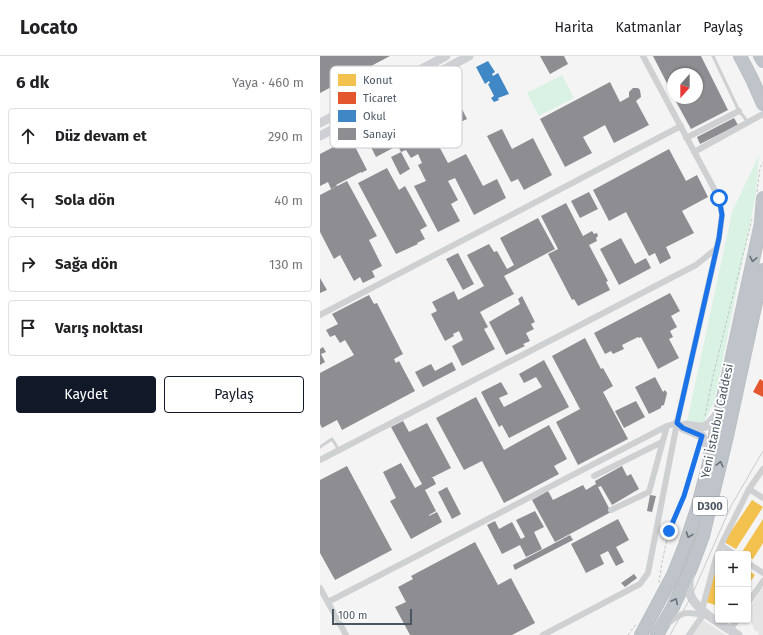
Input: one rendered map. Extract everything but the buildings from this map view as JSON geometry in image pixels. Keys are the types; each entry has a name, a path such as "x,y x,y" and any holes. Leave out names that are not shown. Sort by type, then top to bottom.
{"highway":[{"path":"740,56 763,104"},
{"path":"760,56 763,61"},
{"path":"752,79 763,92"},
{"name":"D300","path":"759,218 760,197"},
{"name":"Yeni İstanbul Caddesi","path":"641,635 666,588 685,545 697,509 719,412 759,218"},
{"name":"D300","path":"741,370 763,270"},
{"path":"741,370 756,334 763,302"},
{"name":"Yeni İstanbul Caddesi","path":"658,633 691,568 703,536 741,370"}],"street":[{"path":"427,66 446,56"},
{"path":"450,66 469,56"},
{"path":"543,635 640,584 648,573 677,423 722,215 719,198 643,56"},
{"path":"686,138 739,111"},
{"path":"694,152 763,114"},
{"path":"320,123 330,118"},
{"path":"320,315 681,126"},
{"path":"320,136 330,131"},
{"path":"320,460 696,265 716,248"},
{"path":"328,602 667,426 677,423 701,428 710,424 719,412"},
{"path":"677,423 683,428 702,436 707,446 708,463"},
{"path":"611,510 649,492 667,426"},
{"path":"594,476 662,442"},
{"path":"689,635 705,614 721,546 749,489 763,468"},
{"path":"749,489 763,498"},
{"path":"721,546 729,551"},
{"path":"751,565 763,573"},
{"path":"691,568 689,584 690,594 705,614 734,633 736,623"},
{"path":"751,598 763,580"},
{"path":"320,588 346,635"},
{"path":"658,633 683,614 705,614"}],"lane":[{"path":"713,56 739,111 748,122"},
{"path":"320,447 332,439 338,450"}],"path":[{"path":"760,197 760,168 763,162"},
{"path":"704,427 714,376 759,218"},
{"path":"659,583 669,531 684,496 702,436"},
{"path":"628,635 640,619"}],"shaded area":[{"path":"763,587 763,635 758,635 759,633 754,630 751,622 751,605"},
{"path":"703,620 726,635 693,635"}],"green space":[{"path":"562,75 574,98 539,116 527,93"},
{"path":"759,155 756,193 714,403 705,419 705,426 687,422 732,212"}],"tram line":[{"path":"670,635 691,597 731,506 763,451"}],"route":[{"path":"669,531 684,496 702,436 683,428 677,423 719,238 722,215 719,198"}]}
